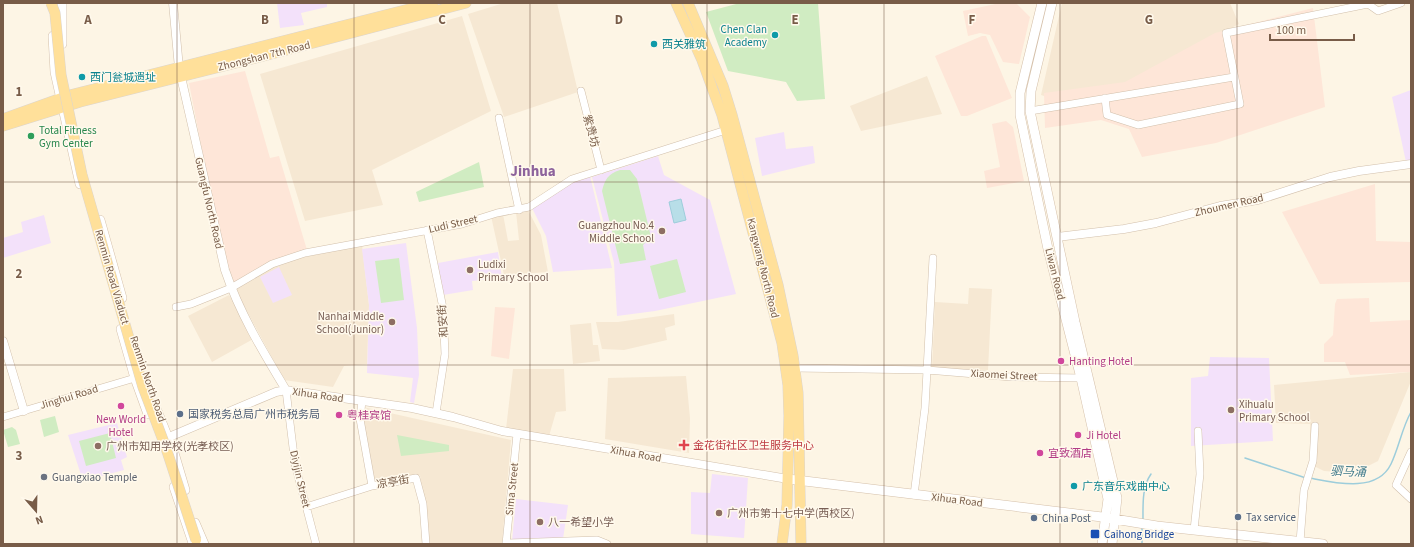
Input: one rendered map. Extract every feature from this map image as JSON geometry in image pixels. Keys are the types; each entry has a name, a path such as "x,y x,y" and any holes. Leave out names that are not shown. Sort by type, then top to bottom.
{"main road":[{"path":"52,3 55,13 58,37"},
{"path":"52,3 54,62 66,101"},
{"name":"Renmin Road Viaduct","path":"57,3 61,75 82,175 141,382 166,448 198,543"},
{"path":"62,3 62,49 66,101"},
{"name":"Zhongshan 7th Road","path":"180,72 432,3"},
{"name":"Zhongshan 7th Road","path":"66,101 466,3"},
{"name":"Kangwang North Road","path":"676,3 705,66 726,130 782,343 788,398 788,479 782,544"},
{"name":"Kangwang North Road","path":"688,3 723,86 737,129 785,314 798,393 802,544"},
{"name":"Liwan Road","path":"1042,3 1025,68 1019,106 1046,238 1112,498 1105,517 1102,544"},
{"name":"Liwan Road","path":"1052,3 1031,91 1030,111 1112,498 1115,520 1112,544"},
{"path":"3,119 66,101"},
{"path":"3,126 66,101"},
{"name":"Renmin North Road","path":"66,101 77,174 135,378 164,440"},
{"name":"Renmin North Road","path":"66,101 137,354 164,440 183,518 198,543"},
{"name":"Xihua Road","path":"788,479 1105,517 1115,520 1194,530"},
{"path":"1194,530 1323,544"}],"street":[{"name":"Guangfu North Road","path":"173,3 180,72 218,244 231,288 254,335 286,390"},
{"path":"1105,98 1108,115 1138,125 1240,104 1226,34 1368,4 1378,11 1401,3"},
{"path":"1030,111 1234,76"},
{"name":"紫贵坊","path":"581,92 601,170"},
{"path":"499,118 519,210"},
{"name":"Ludi Street","path":"176,307 191,304 231,288 272,264 305,253 462,224 496,213 519,210 535,204 572,179 726,130"},
{"name":"Zhoumen Road","path":"1046,238 1124,229 1156,223 1220,206 1258,200 1330,177 1358,171 1411,164"},
{"name":"和安街","path":"427,230 444,308 445,354 436,414"},
{"path":"914,495 925,408 933,258"},
{"path":"3,340 24,411"},
{"name":"Xiaomei Street","path":"795,368 927,370 1011,377 1081,378"},
{"name":"Jinghui Road","path":"3,417 135,378"},
{"name":"Xihua Road","path":"164,440 276,392 286,390 436,414 517,434 788,479"},
{"name":"Diyijin Street","path":"286,390 295,464 316,544"},
{"path":"362,401 360,419 372,486"},
{"path":"1300,542 1304,490 1313,461 1315,426"},
{"path":"1194,530 1200,474 1198,432"},
{"name":"Sima Street","path":"506,544 517,434"},
{"path":"1411,452 1396,485 1411,499"},
{"path":"788,457 795,463 800,457"},
{"name":"凉亭街","path":"306,507 372,486 416,478 423,504 426,544"},
{"path":"506,544 597,540 607,544"}],"shaded area":[{"path":"277,3 327,3 327,7 301,13 304,25 280,28"},
{"path":"504,3 557,3 578,92 504,117 468,14"},
{"path":"1000,3 1016,3 1030,17 1019,64 1003,62 990,35 980,33 968,36 963,11"},
{"path":"1062,3 1230,3 1239,24 1132,79 1121,91 1060,101 1041,95"},
{"path":"1313,8 1325,107 1216,143 1142,157 1129,129 1101,120 1045,128 1044,93 1125,82 1215,33"},
{"path":"462,16 491,111 372,170 383,205 305,221 260,74"},
{"path":"982,36 986,36 1012,98 967,116 961,116 935,56"},
{"path":"245,71 270,158 279,156 307,250 233,284 218,233 189,83"},
{"path":"927,76 942,114 861,131 850,106"},
{"path":"1411,90 1411,162 1406,162 1392,97"},
{"path":"1006,121 1013,127 1024,181 987,188 984,171 1000,167 992,124"},
{"path":"784,132 786,149 813,146 815,163 762,176 755,138"},
{"name":"Guangzhou No.4 Middle School","path":"658,156 664,175 710,200 736,294 655,311 617,316 614,263 592,177"},
{"name":"Guangzhou No.4 Middle School","path":"590,176 612,268 553,272 546,236 532,208 572,182"},
{"path":"1375,184 1376,241 1411,242 1411,282 1320,284 1282,212"},
{"path":"528,210 541,235 548,272 504,275 491,216 503,214 508,241 519,240 516,212"},
{"path":"44,215 51,243 3,258 3,238 23,232 21,222"},
{"name":"Nanhai Middle School(Junior)","path":"406,243 417,328 419,375 414,403 410,402 413,378 367,373 369,305 362,249"},
{"path":"362,245 369,305 367,364 344,366 333,387 284,380 235,289 269,269 296,259"},
{"name":"Ludixi Primary School","path":"498,252 502,278 472,281 473,290 443,295 438,263"},
{"path":"279,267 292,295 273,303 260,277"},
{"path":"969,288 992,289 988,370 932,368 935,302 968,304"},
{"path":"229,295 255,338 212,362 188,316"},
{"path":"1369,298 1370,322 1411,320 1411,372 1350,375 1345,362 1324,362 1324,344 1333,335 1335,304 1337,299"},
{"path":"495,307 515,308 509,359 491,356"},
{"path":"674,314 675,325 665,328 667,340 624,350 602,349 596,322 618,322"},
{"path":"591,323 593,345 598,345 600,361 573,364 570,325"},
{"name":"Xihualu Primary School","path":"1210,357 1269,358 1273,441 1191,446 1191,378 1208,376"},
{"path":"513,369 564,369 566,411 556,412 549,436 506,429"},
{"path":"1411,372 1411,381 1378,461 1354,473 1324,471 1310,464 1310,424 1276,423 1274,385"},
{"path":"686,376 690,418 689,453 605,439 608,378"},
{"path":"363,407 511,440 502,544 429,544 420,475 375,483 362,421"},
{"name":"广州市知用学校(光孝校区)","path":"117,423 127,457 121,460 124,470 83,481 68,435"},
{"name":"广州市第十七中学(西校区)","path":"712,474 748,478 744,538 691,534 691,492 710,493"},
{"name":"八一希望小学","path":"516,499 568,505 563,539 512,541"}],"green space":[{"path":"740,3 818,3 825,99 797,101 786,82 728,71 706,12"},
{"path":"479,162 484,187 419,202 416,192"},
{"path":"620,170 630,170 637,179 651,237 643,245 646,260 620,264 602,191 604,183 608,178 613,173"},
{"path":"399,258 404,300 381,303 375,261"},
{"path":"677,259 686,292 659,299 650,266"},
{"path":"55,416 59,432 44,437 40,420"},
{"path":"12,427 16,430 20,444 8,447 3,430"},
{"path":"110,433 116,458 86,466 79,441"},
{"path":"397,435 449,445 449,451 401,456"}],"water":[{"path":"681,199 686,220 674,223 669,202"}],"waterway":[{"name":"驷马涌","path":"1310,478 1355,484 1376,479 1385,473 1391,464 1405,424 1411,412"},
{"name":"驷马涌","path":"1245,458 1306,478"},
{"name":"驷马涌","path":"1143,520 1143,502 1146,484 1151,474"},
{"name":"驷马涌","path":"1142,528 1142,544"}],"place":[{"name":"Chen Clan Academy","path":"775,35"},
{"name":"西关雅筑","path":"654,44"},
{"name":"西门瓮城遗址","path":"82,77"},
{"name":"Total Fitness Gym Center","path":"31,136"},
{"name":"Guangzhou No.4 Middle School","path":"662,231"},
{"name":"Ludixi Primary School","path":"470,270"},
{"name":"Nanhai Middle School(Junior)","path":"392,322"},
{"name":"Hanting Hotel","path":"1061,361"},
{"name":"New World Hotel","path":"121,406"},
{"name":"Xihualu Primary School","path":"1231,410"},
{"name":"国家税务总局广州市税务局","path":"180,414"},
{"name":"粤桂宾馆","path":"339,415"},
{"name":"Ji Hotel","path":"1078,435"},
{"name":"金花街社区卫生服务中心","path":"684,445"},
{"name":"广州市知用学校(光孝校区)","path":"98,446"},
{"name":"宜致酒店","path":"1040,453"},
{"name":"Guangxiao Temple","path":"44,477"},
{"name":"广东音乐戏曲中心","path":"1074,486"},
{"name":"广州市第十七中学(西校区)","path":"719,513"},
{"name":"Tax service","path":"1238,517"},
{"name":"China Post","path":"1034,518"},
{"name":"八一希望小学","path":"540,522"},
{"name":"Caihong Bridge","path":"1095,534"}],"district":[{"name":"Jinhua","path":"533,171"}]}
